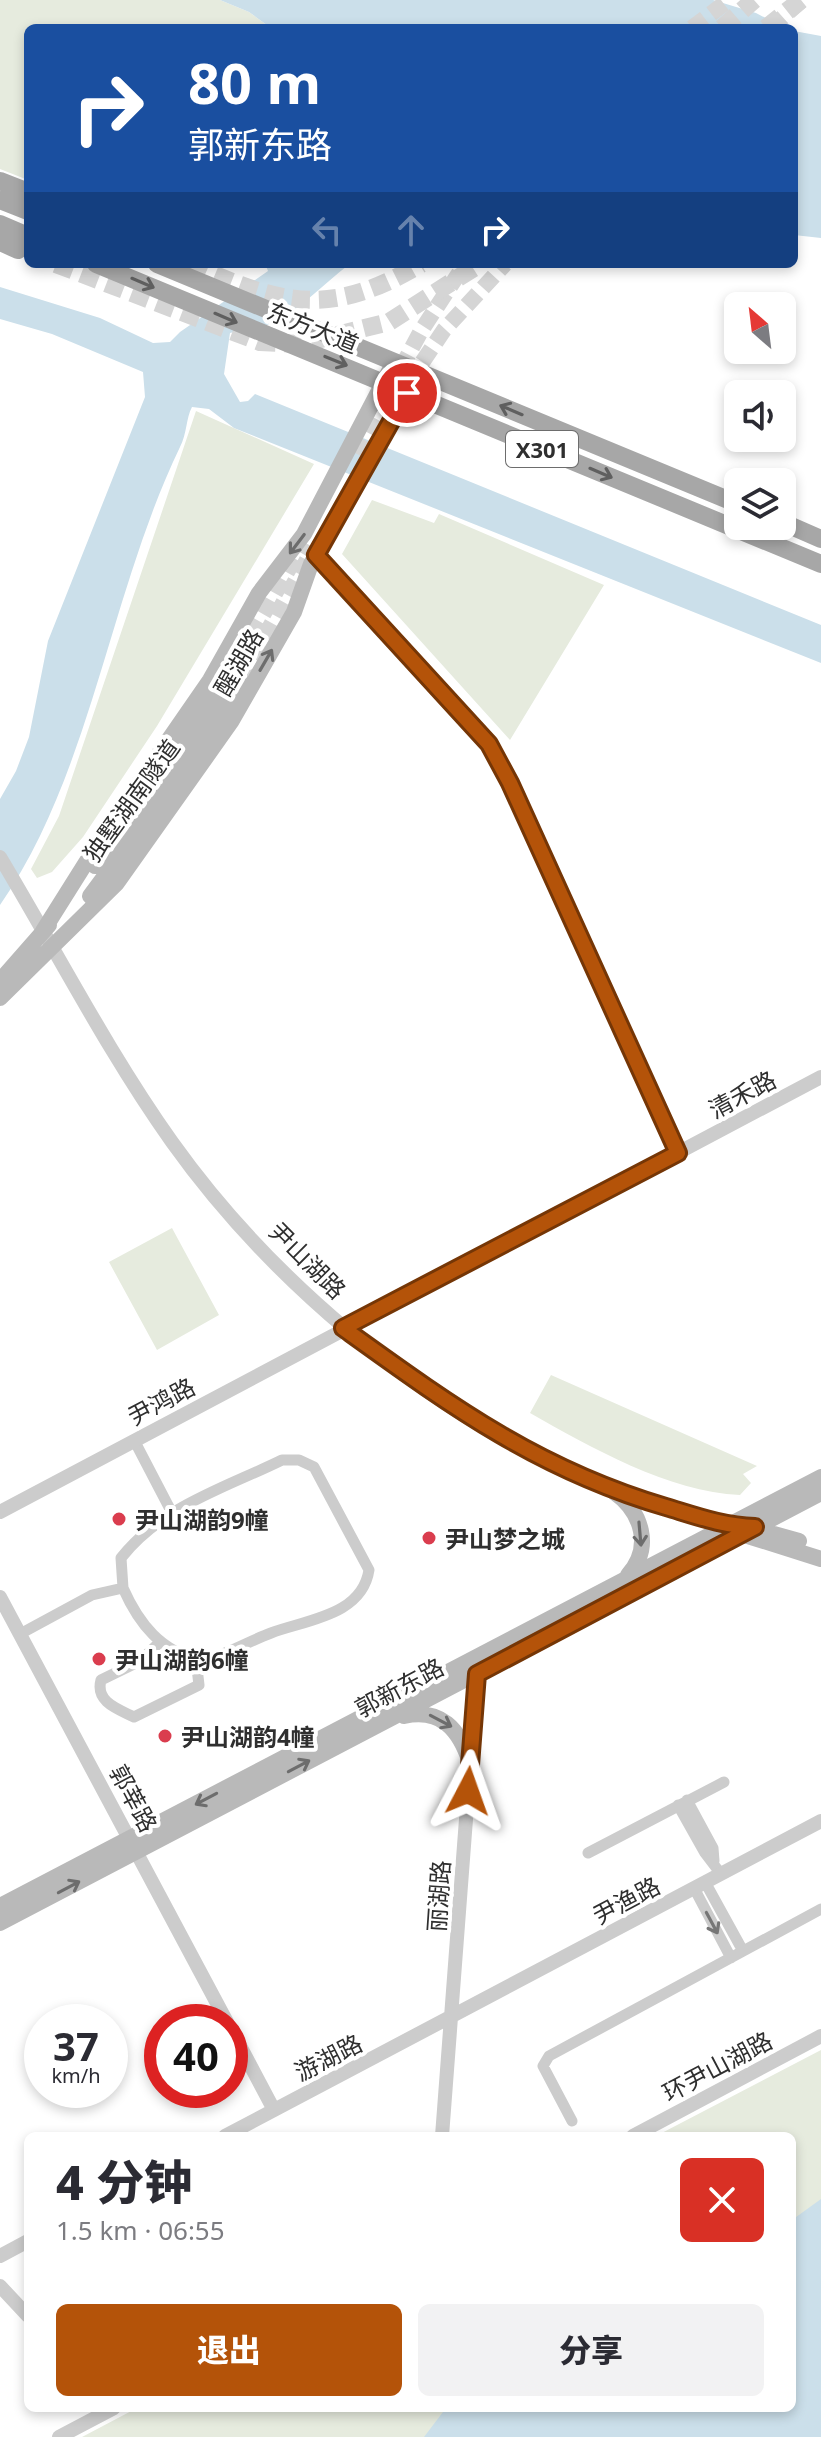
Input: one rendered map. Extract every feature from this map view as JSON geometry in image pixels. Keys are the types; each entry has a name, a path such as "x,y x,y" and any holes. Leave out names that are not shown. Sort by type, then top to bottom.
{"main road":[{"path":"0,181 24,201"},
{"path":"0,200 24,204"},
{"path":"0,242 16,235"},
{"name":"东方大道","path":"106,268 821,564"},
{"name":"东方大道","path":"167,268 724,498"},
{"name":"醒湖路","path":"48,938 109,826 210,680 259,593 304,534 394,362"},
{"name":"醒湖路","path":"48,938 117,883 231,722 294,612 316,555 419,373"},
{"path":"796,528 821,539"},
{"name":"独墅湖南隧道","path":"48,938 168,792 235,678"},
{"path":"0,981 48,938"},
{"path":"0,998 48,938"},
{"name":"郭新东路","path":"0,1923 134,1844 740,1530 821,1477"},
{"path":"614,1492 636,1513 642,1537 639,1558 623,1581"},
{"name":"郭新东路","path":"0,1906 390,1719 473,1667 623,1581 821,1493"},
{"name":"尹山湖路","path":"740,1530 821,1548"},
{"name":"尹山湖路","path":"740,1530 821,1559"},
{"path":"390,1719 424,1713 444,1720 462,1739 470,1762"}],"street":[{"path":"316,555 489,744 510,783 678,1153"},
{"name":"尹山湖路","path":"0,857 119,1061 172,1142 254,1240 343,1328 486,1429 567,1472 614,1492 740,1530"},
{"name":"清禾路","path":"343,1328 821,1077"},
{"name":"尹鸿路","path":"0,1512 343,1328"},
{"path":"134,1440 171,1511"},
{"path":"282,1460 299,1460 314,1467 369,1570 368,1579 353,1600 316,1622 298,1623 220,1657 196,1660 159,1643 135,1615 123,1588 121,1558 134,1541 171,1511 282,1460"},
{"path":"20,1634 92,1595 123,1588"},
{"name":"郭莘路","path":"0,1597 218,2004"},
{"path":"159,1643 140,1661 101,1680 99,1689 103,1699 134,1717 199,1685 196,1660"},
{"name":"丽湖路","path":"442,2132 470,1762 473,1667"},
{"path":"588,1853 724,1782"},
{"path":"683,1803 713,1848 718,1868"},
{"name":"尹渔路","path":"451,2017 700,1885 718,1868 821,1821"},
{"path":"700,1885 743,1951"},
{"path":"700,1885 731,1958"},
{"path":"572,2121 545,2070 546,2060 821,1909"},
{"name":"游湖路","path":"233,2132 451,2017"},
{"name":"环尹山湖路","path":"641,2132 821,2036"},
{"name":"郭莘路","path":"248,2060 274,2110"},
{"path":"0,2256 24,2243"},
{"path":"0,2286 24,2312"},
{"path":"59,2437 106,2412"}],"shaded area":[{"path":"0,0 220,0 249,12 266,24 24,24 24,178 0,169"},
{"path":"196,411 314,464 157,726 83,837 52,872 37,878 31,869 59,816"},
{"path":"372,500 434,523 439,514 604,585 510,740 342,554"},
{"path":"172,1228 219,1315 157,1350 109,1262"},
{"path":"551,1375 757,1466 743,1474 751,1483 740,1495 686,1486 631,1466 578,1440 530,1413"},
{"path":"821,2050 821,2437 82,2437 129,2412 796,2412 796,2132 664,2132"}],"water":[{"path":"220,0 713,0 756,13 777,24 266,24 249,12"},
{"path":"798,32 821,36 821,238 798,235"},
{"path":"267,268 345,268 274,322 230,333 224,374 240,402 248,401 255,394 821,625 821,663 234,428 209,409 192,407 182,442 135,562 79,740 57,798 31,853 0,905 0,799 16,771 29,737 48,641 145,397 143,372 52,334 0,319 0,287 100,318 153,343 170,342 268,271"},
{"path":"821,2199 821,2437 424,2437 443,2412 796,2412 796,2217"}],"tunnel":[{"path":"697,24 729,0"},
{"path":"727,24 754,0"},
{"path":"771,24 801,0"},
{"path":"775,24 802,0"},
{"path":"66,268 260,342 301,344 389,322 474,268"},
{"path":"199,268 252,289 306,300 332,299 359,293 413,268"},
{"path":"355,453 421,331 462,268"},
{"path":"409,382 444,330 501,268"},
{"path":"228,677 304,542"},
{"path":"241,679 308,558"}],"place":[{"name":"尹山湖韵9幢","path":"119,1519"},
{"name":"尹山梦之城","path":"429,1538"},
{"name":"尹山湖韵6幢","path":"99,1659"},
{"name":"尹山湖韵4幢","path":"165,1736"}],"route":[{"path":"407,393 316,555 489,744 510,783 678,1153 343,1328 486,1429 567,1472 614,1492 727,1526 755,1527 477,1674 468,1791"}]}
